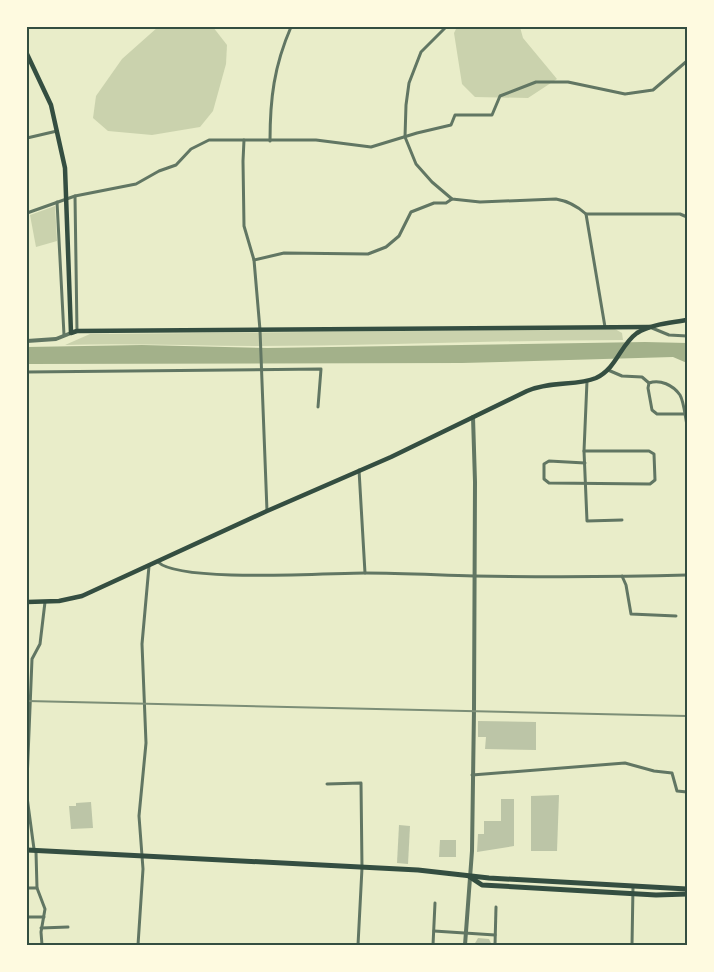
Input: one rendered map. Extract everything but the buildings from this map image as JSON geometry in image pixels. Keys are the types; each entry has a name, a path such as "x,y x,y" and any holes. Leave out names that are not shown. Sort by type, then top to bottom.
{"highway":[{"path":"27,850 418,870 469,876 482,885 687,894"},
{"path":"633,891 687,889"}],"main road":[{"path":"27,54 44,88 62,150 67,188 71,333 78,331 650,327 687,320"},
{"path":"27,602 71,600 391,457 536,387 594,379 608,370 632,337 650,327"}],"street":[{"path":"270,141 270,104 276,68 291,27"},
{"path":"446,27 421,52 414,69 406,105 405,137 416,164 432,182 453,199 480,202 556,199 576,205 586,214 605,327"},
{"path":"27,213 75,196 136,184 159,171 176,165 191,149 209,140 316,140 371,147 451,125 454,115 492,114 500,96 536,82 568,82 625,94 653,90 687,61"},
{"path":"27,138 58,131"},
{"path":"244,140 244,226 254,260 261,341 267,511"},
{"path":"75,196 78,331"},
{"path":"254,260 284,253 353,256 368,254 386,247 399,236 411,212 453,199"},
{"path":"57,202 64,336"},
{"path":"586,214 680,214 687,217"},
{"path":"650,327 669,335 687,336"},
{"path":"27,341 49,340 71,333"},
{"path":"27,372 321,369 318,407"},
{"path":"608,370 622,376 642,377 649,383"},
{"path":"586,381 584,452 587,521 622,520"},
{"path":"649,383 666,382 680,395 687,424"},
{"path":"649,383 652,410 657,414 684,414"},
{"path":"465,945 471,851 475,482 472,416"},
{"path":"584,452 649,451 654,454 655,480 650,484 549,483 544,479 544,464 549,461 585,463"},
{"path":"359,470 365,573"},
{"path":"158,562 179,570 273,577 365,573 473,576 687,575"},
{"path":"138,945 142,895 139,816 146,733 142,644 149,566"},
{"path":"622,576 626,585 631,614 676,616"},
{"path":"27,781 32,659 40,644 45,602"},
{"path":"472,775 625,764 672,773 677,791 687,792"},
{"path":"327,784 361,783 362,868 358,945"},
{"path":"27,797 35,850 37,888 45,909 41,928 42,945"},
{"path":"27,888 37,888"},
{"path":"632,945 633,891"},
{"path":"433,945 435,903"},
{"path":"495,945 496,908"},
{"path":"27,917 44,917"},
{"path":"41,928 68,927"},
{"path":"434,931 495,935"}],"shaded area":[{"path":"158,27 213,27 227,45 226,64 213,111 200,127 152,135 108,131 93,118 96,96 122,59"},
{"path":"457,27 520,27 523,38 557,79 528,98 475,97 462,84 454,33"},
{"path":"55,206 57,241 36,247 30,215"},
{"path":"615,329 622,333 623,340 303,346 65,345 90,334"},
{"path":"687,343 687,363 673,357 462,363 27,364 27,347 142,345 267,348"}],"railway":[{"path":"27,701 687,716"}]}
